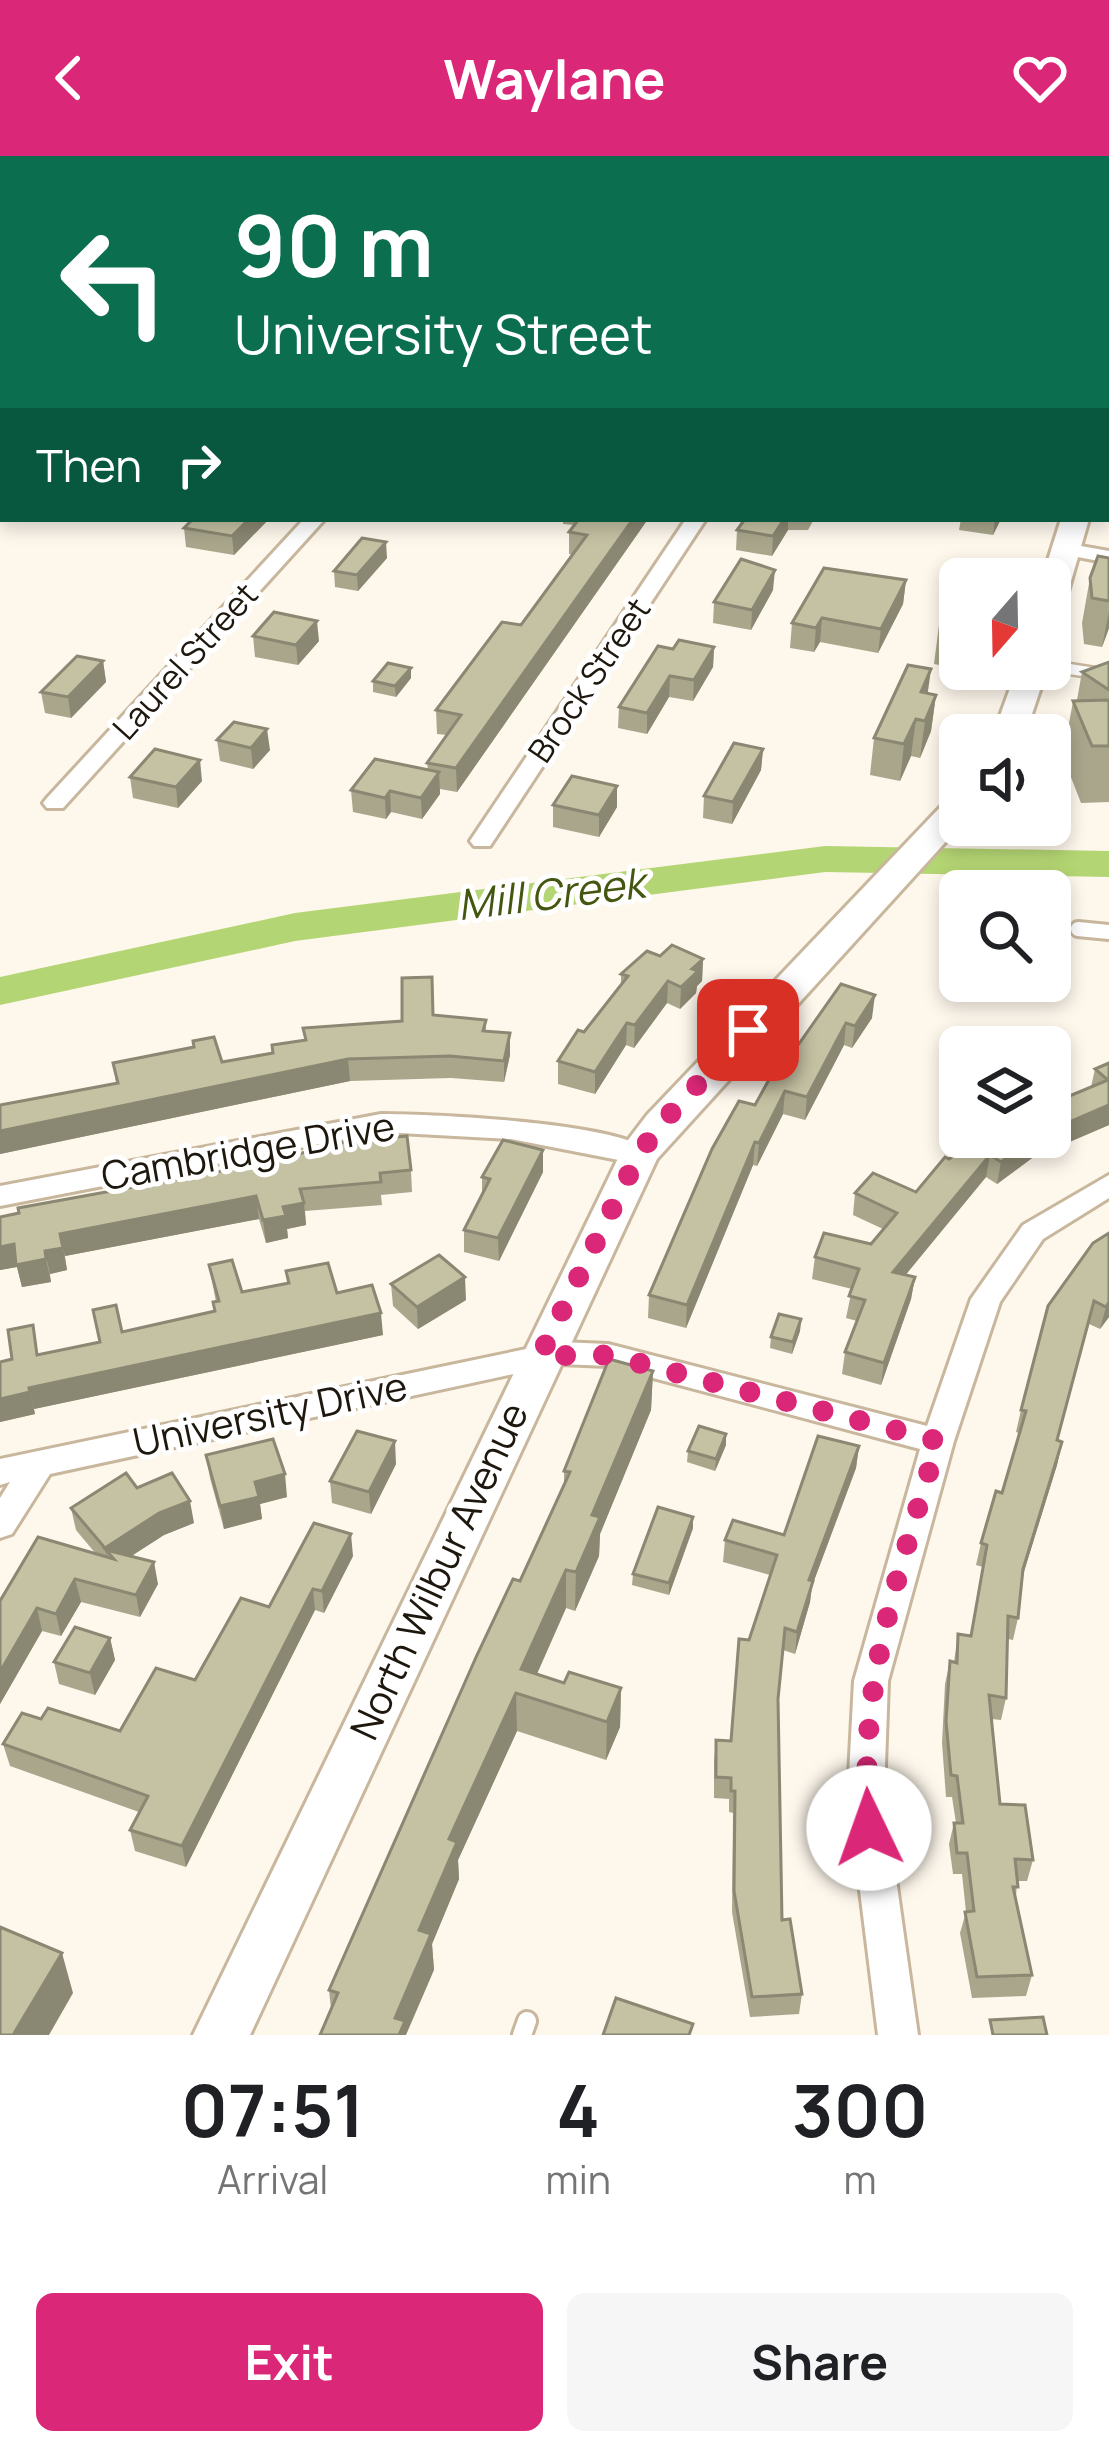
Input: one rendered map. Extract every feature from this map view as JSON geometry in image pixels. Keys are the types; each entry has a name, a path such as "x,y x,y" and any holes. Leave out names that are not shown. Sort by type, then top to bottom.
{"main road":[{"path":"1062,558 1074,522"},
{"name":"North Wilbur Avenue","path":"221,2035 639,1154 661,1124 939,828"}],"street":[{"name":"Laurel Street","path":"55,803 311,522"},
{"name":"Brock Street","path":"482,841 694,522"},
{"path":"1064,549 1109,556"},
{"name":"Cambridge Drive","path":"0,1196 381,1123 533,1129 639,1154"},
{"path":"898,2035 872,1863 866,1736 879,1648 938,1441 997,1276 1033,1232 1109,1185"},
{"name":"University Drive","path":"0,1472 540,1356 608,1355 938,1441"},
{"path":"0,1525 40,1463"}],"lane":[{"path":"1071,669 1109,675"},
{"path":"1078,929 1109,932"}],"building":[{"path":"190,522 246,522 232,536 184,528"},
{"path":"577,522 631,522 456,768 427,763 461,715 436,710 502,622 521,625 587,535 569,532"},
{"path":"743,522 782,522 773,536 737,530"},
{"path":"362,538 386,542 357,575 334,571"},
{"path":"1098,556 1109,558 1109,601 1092,598 1090,578"},
{"path":"741,559 775,570 752,610 714,602"},
{"path":"824,568 906,580 881,629 822,618 816,628 792,623"},
{"path":"274,612 317,621 296,645 253,636"},
{"path":"679,640 714,647 694,680 670,676 647,713 619,707 658,646 673,649"},
{"path":"77,656 103,661 68,697 41,692"},
{"path":"1109,662 1109,690 1082,672"},
{"path":"388,663 411,668 395,686 373,681"},
{"path":"908,665 931,669 921,692 936,695 925,721 916,719 904,744 874,738"},
{"path":"1109,700 1109,746 1092,746 1073,701"},
{"path":"234,722 267,729 251,748 217,740"},
{"path":"734,743 763,749 733,802 704,796"},
{"path":"155,749 200,760 176,787 130,777"},
{"path":"375,759 439,772 421,798 390,791 385,798 351,790"},
{"path":"572,776 617,786 599,815 553,805"},
{"path":"672,945 703,959 692,969 698,971 681,987 668,981 635,1025 627,1023 595,1072 558,1061 578,1030 584,1032 628,976 621,974 647,951 660,956"},
{"path":"432,977 433,1015 486,1020 483,1031 510,1033 504,1061 450,1056 348,1059 0,1131 0,1105 118,1083 113,1063 194,1047 193,1041 214,1037 222,1062 273,1053 272,1045 306,1040 303,1028 402,1021 402,978"},
{"path":"841,984 875,995 855,1026 846,1023 807,1097 785,1091 759,1143 755,1142 687,1305 649,1295 712,1149 739,1101 755,1105 788,1045 796,1048"},
{"path":"1109,1063 1109,1105 1071,1121 1071,1095 1108,1080 1095,1069"},
{"path":"407,1136 411,1170 380,1173 381,1182 300,1189 304,1203 283,1207 286,1216 263,1220 256,1196 60,1234 63,1248 45,1251 46,1259 16,1265 14,1244 0,1247 0,1217 19,1213 18,1208 260,1164 344,1142"},
{"path":"503,1140 543,1150 498,1238 464,1230 490,1179 482,1177"},
{"path":"944,1158 988,1158 893,1272 915,1277 884,1363 845,1352 865,1300 849,1296 859,1269 815,1257 824,1233 871,1244 897,1213 855,1193 873,1173 916,1192"},
{"path":"1109,1233 1109,1302 1106,1307 1094,1301 1057,1440 1062,1442 1023,1569 1018,1618 1008,1616 1006,1698 989,1695 1000,1804 1025,1805 1033,1860 1015,1859 1018,1887 1013,1887 1032,1975 977,1977 965,1912 974,1911 967,1853 957,1853 954,1823 963,1823 957,1776 951,1775 946,1721 950,1661 957,1663 958,1634 971,1636 987,1545 981,1543 996,1491 1002,1493 1026,1411 1021,1410 1048,1306 1093,1243"},
{"path":"439,1255 465,1277 417,1307 391,1284"},
{"path":"232,1260 242,1292 289,1283 286,1271 328,1263 337,1293 372,1285 381,1313 29,1388 30,1392 0,1399 0,1362 12,1359 8,1330 33,1325 37,1355 100,1342 93,1310 116,1305 122,1332 215,1311 213,1302 219,1301 209,1265"},
{"path":"779,1314 801,1319 793,1342 771,1337"},
{"path":"609,1359 653,1371 592,1515 600,1517 576,1572 566,1570 521,1669 564,1683 569,1672 621,1688 607,1722 516,1693 449,1839 457,1842 419,1930 431,1934 395,2018 405,2021 399,2035 320,2035 338,1993 329,1990 477,1655 513,1579 520,1581 570,1472 564,1471"},
{"path":"699,1426 726,1434 716,1459 688,1451"},
{"path":"357,1431 395,1441 369,1492 330,1481"},
{"path":"818,1436 859,1446 809,1580 813,1581 797,1632 785,1628 778,1699 782,1920 790,1919 802,1994 752,1997 734,1891 735,1791 731,1791 731,1778 716,1777 716,1740 731,1741 739,1639 749,1640 777,1555 725,1540 733,1520 784,1535"},
{"path":"273,1439 285,1474 255,1482 259,1497 220,1506 206,1455"},
{"path":"126,1473 137,1488 172,1473 190,1501 159,1513 105,1548 71,1508"},
{"path":"658,1507 693,1517 669,1583 633,1574"},
{"path":"314,1523 351,1534 322,1591 313,1589 182,1846 130,1830 148,1796 3,1744 22,1713 41,1719 48,1708 120,1731 156,1668 195,1680 241,1598 269,1607"},
{"path":"38,1537 114,1559 106,1550 154,1562 136,1595 75,1579 56,1614 37,1608 0,1672 0,1601"},
{"path":"75,1627 110,1638 90,1673 54,1662"},
{"path":"0,1927 62,1953 13,2035 0,2035"},
{"path":"616,1998 693,2024 689,2035 603,2035"},
{"path":"1043,2017 1047,2035 993,2035 990,2020"}],"waterway":[{"name":"Mill Creek","path":"0,991 295,927 825,859 1109,864"}],"route":[{"path":"748,1030 639,1154 540,1356 608,1355 938,1441 871,1682 866,1736 869,1828"}]}
